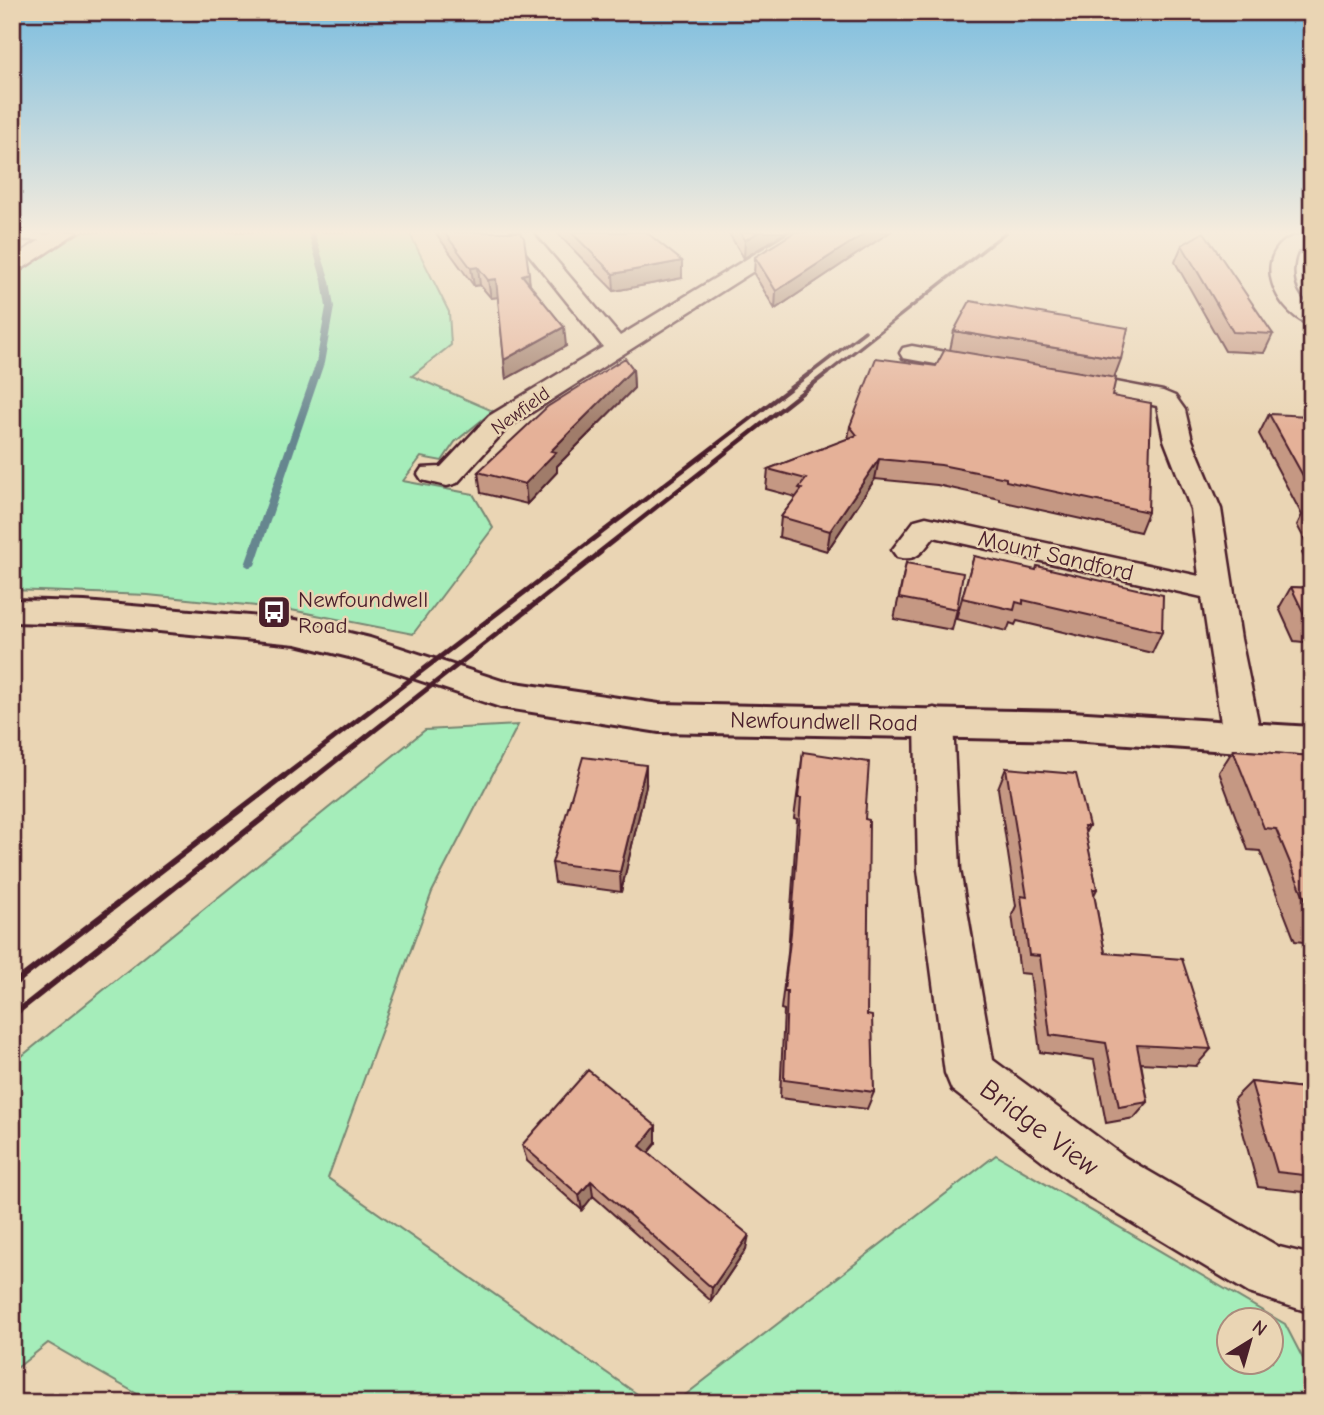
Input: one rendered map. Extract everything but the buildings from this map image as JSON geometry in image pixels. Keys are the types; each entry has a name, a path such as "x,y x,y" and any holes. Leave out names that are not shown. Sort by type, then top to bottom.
{"main road":[{"name":"Newfoundwell Road","path":"12,611 85,613 296,632 358,646 500,694 659,718 1071,726 1312,742"}],"street":[{"path":"576,298 616,347"},
{"name":"Newfield","path":"432,474 447,477 498,422 696,298"},
{"path":"1288,298 1293,306 1312,318"},
{"path":"912,353 1154,396 1166,401 1172,410 1178,440 1206,509 1216,590 1242,736"},
{"name":"Mount Sandford","path":"908,550 926,526 1216,590"},
{"name":"Bridge View","path":"934,722 939,870 970,1073 1107,1177 1269,1273 1312,1284"}],"green space":[{"path":"12,298 442,298 449,312 451,345 412,376 493,411 455,442 442,461 421,457 403,481 473,494 493,528 413,634 286,609 148,595 12,590"},
{"path":"518,725 432,892 328,1178 650,1403 153,1403 48,1343 12,1372 12,1064 425,730"},
{"path":"996,1155 1254,1306 1216,1306 1216,1376 1286,1376 1286,1326 1312,1376 1312,1403 675,1403"}],"waterway":[{"path":"250,565 320,363 330,307 329,298"}],"railway":[{"path":"825,375 922,298"},
{"path":"808,375 865,331"},
{"path":"575,553 810,373"},
{"path":"598,553 827,373"},
{"path":"282,778 577,552"},
{"path":"314,778 601,552"},
{"path":"12,985 284,776"},
{"path":"12,1016 316,776"}],"place":[{"name":"Newfoundwell Road","path":"274,612"}]}
